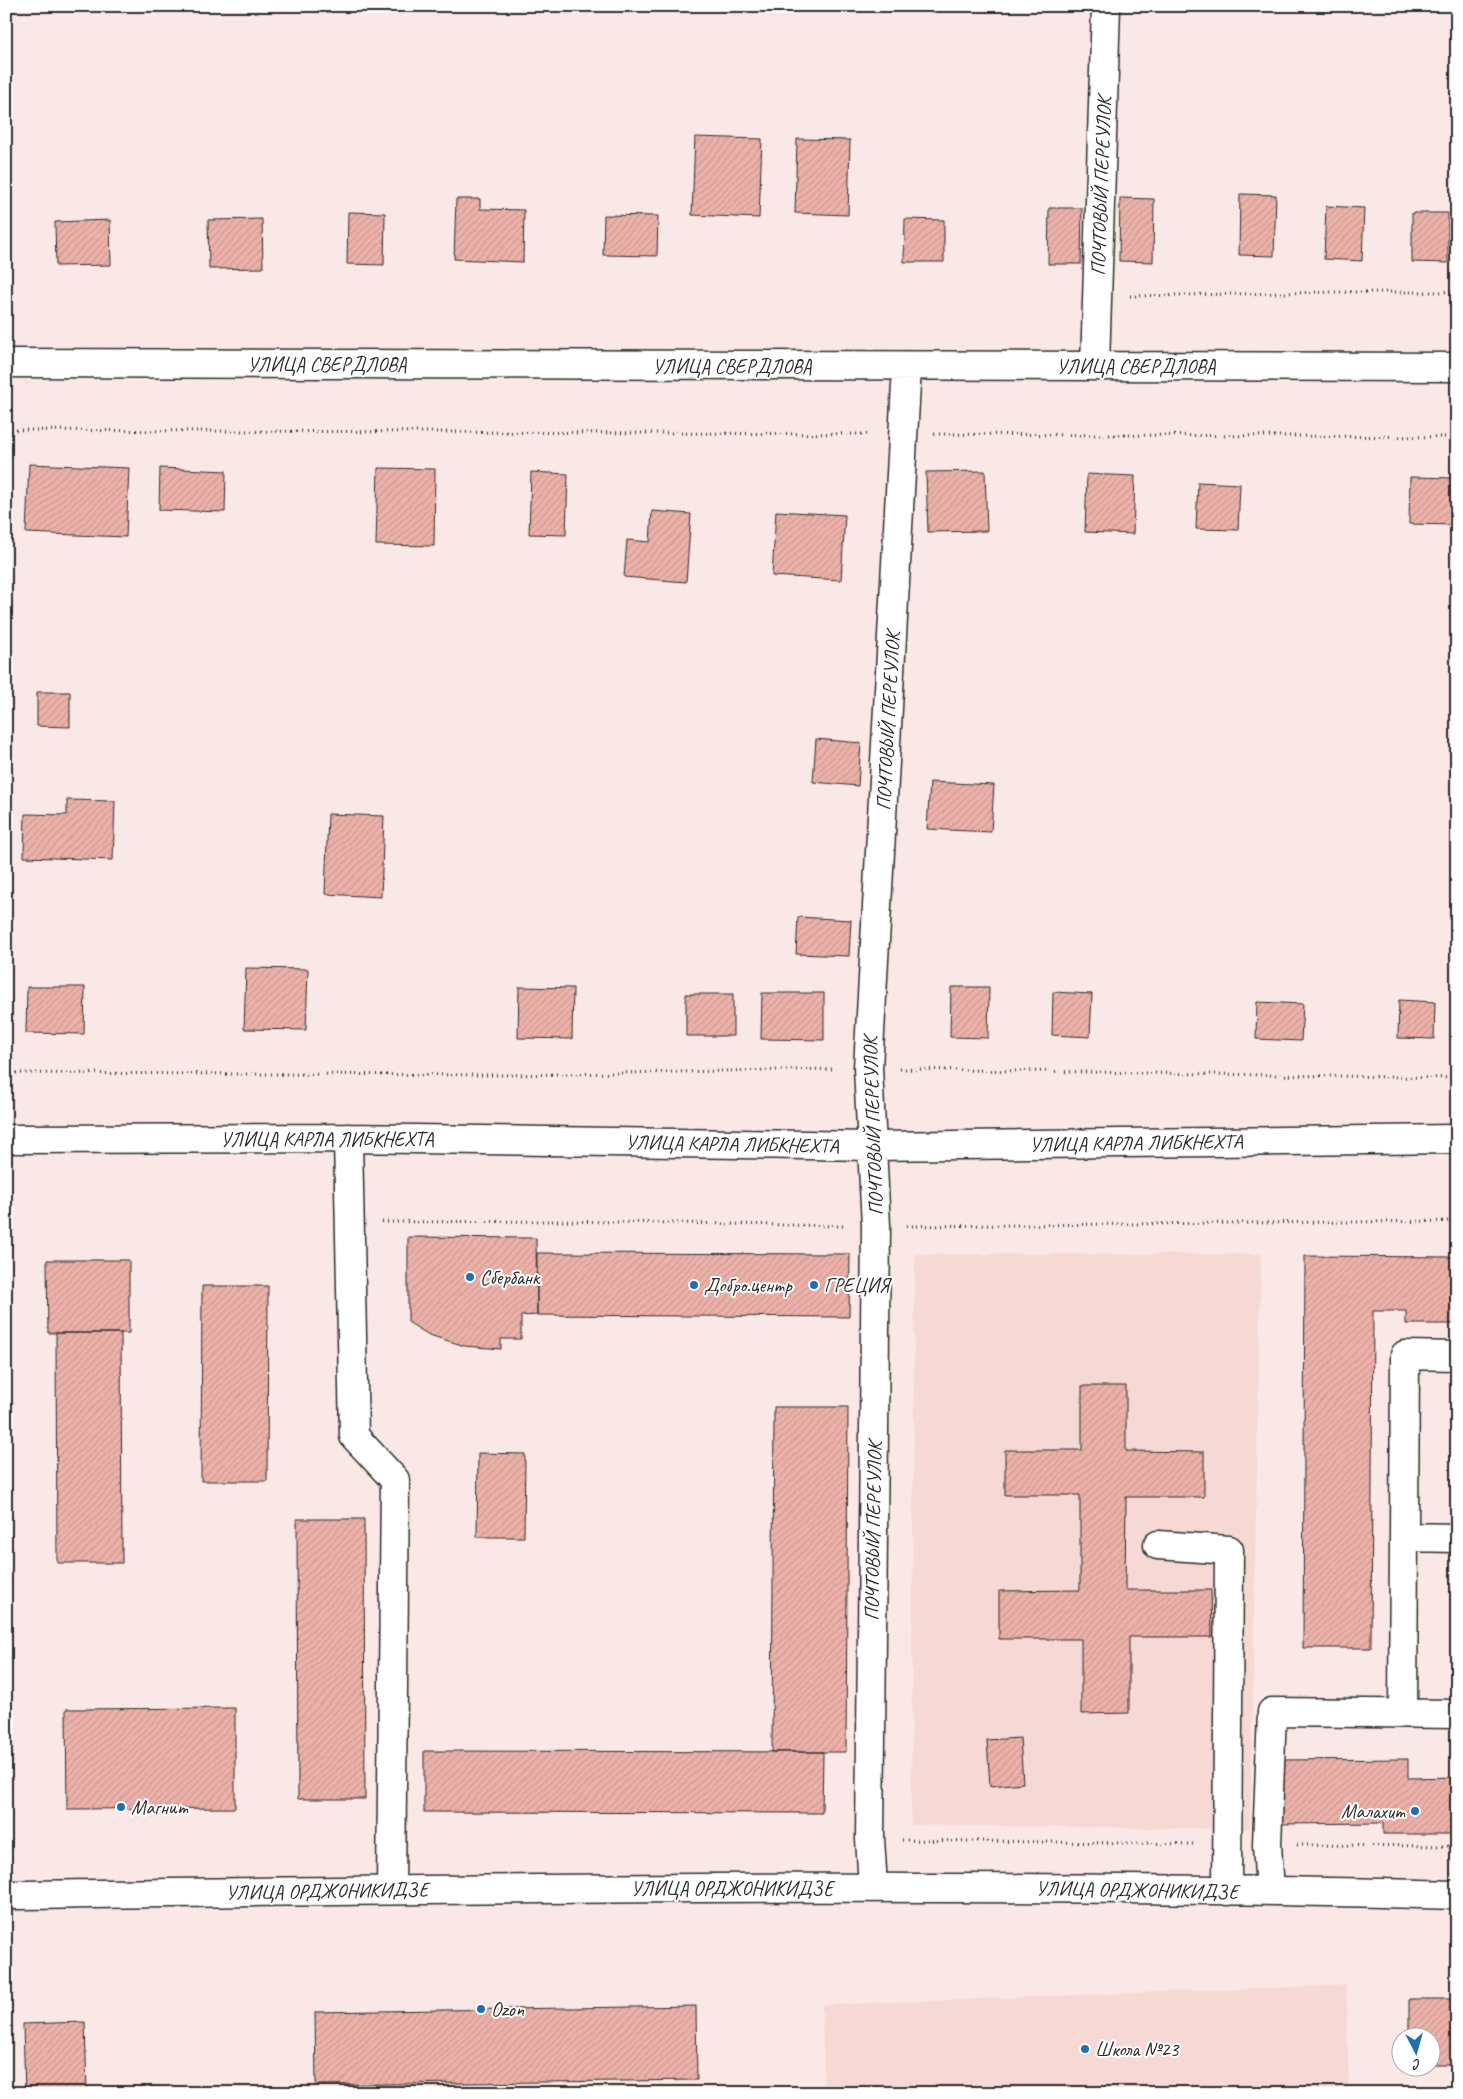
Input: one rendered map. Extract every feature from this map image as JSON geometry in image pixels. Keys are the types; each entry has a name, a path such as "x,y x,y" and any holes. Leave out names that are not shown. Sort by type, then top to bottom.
{"street":[{"name":"ПОЧТОВЫЙ ПЕРЕУЛОК","path":"1095,366 1106,6"},
{"name":"УЛИЦА СВЕРДЛОВА","path":"6,364 1457,367"},
{"name":"ПОЧТОВЫЙ ПЕРЕУЛОК","path":"873,1886 870,1839 876,1236 868,1068 907,366"},
{"name":"УЛИЦА КАРЛА ЛИБКНЕХТА","path":"6,1139 348,1138 872,1146 1457,1139"},
{"path":"348,1138 354,1436 395,1480 391,1890"},
{"path":"1404,1712 1405,1355 1457,1356"},
{"path":"1404,1537 1457,1538"},
{"path":"1158,1545 1230,1550 1227,1891"},
{"path":"1270,1890 1267,1845 1272,1712 1457,1714"},
{"name":"УЛИЦА ОРДЖОНИКИДЗЕ","path":"6,1896 391,1890 873,1886 1270,1890 1457,1895"}],"path":[{"path":"1098,296 1457,292"},
{"path":"6,430 1457,437"},
{"path":"6,1073 508,1075 868,1068 1457,1078"},
{"path":"870,1839 1116,1844 1228,1844"},
{"path":"1267,1845 1457,1846"}],"shaded area":[{"path":"915,1254 1261,1254 1250,1829 911,1825"},
{"name":"Школа №23","path":"1346,1985 1349,2093 824,2093 822,2005"}],"building":[{"path":"695,137 762,139 759,218 692,215"},
{"path":"797,139 850,140 848,215 795,213"},
{"path":"1240,194 1276,195 1274,256 1239,255"},
{"path":"1120,198 1154,199 1153,262 1119,261"},
{"path":"456,199 480,199 480,209 524,210 523,262 454,259"},
{"path":"1326,206 1364,208 1362,261 1324,259"},
{"path":"1049,208 1082,208 1081,264 1048,264"},
{"path":"348,212 385,213 384,265 347,264"},
{"path":"1412,213 1448,213 1448,263 1412,262"},
{"path":"604,215 658,216 657,256 603,255"},
{"path":"262,219 263,268 209,269 208,220"},
{"path":"905,219 944,220 944,262 904,262"},
{"path":"110,220 111,265 56,266 55,222"},
{"path":"29,464 129,468 126,537 26,533"},
{"path":"160,468 226,471 225,512 159,510"},
{"path":"378,468 435,469 434,546 376,545"},
{"path":"985,471 987,531 928,532 926,472"},
{"path":"531,472 568,474 566,535 529,534"},
{"path":"1087,474 1135,476 1133,534 1085,532"},
{"path":"1410,477 1457,478 1457,525 1409,524"},
{"path":"1198,482 1240,484 1238,530 1196,529"},
{"path":"652,511 691,514 686,582 624,577 627,540 650,542"},
{"path":"776,511 845,515 841,580 772,576"},
{"path":"37,692 70,692 70,727 37,726"},
{"path":"816,739 861,743 858,786 813,782"},
{"path":"930,782 994,785 991,832 927,829"},
{"path":"67,800 115,801 113,860 24,857 25,814 67,815"},
{"path":"328,814 384,816 381,897 325,894"},
{"path":"798,917 851,920 849,956 796,954"},
{"path":"246,968 308,969 306,1030 244,1029"},
{"path":"27,987 85,987 84,1034 26,1033"},
{"path":"519,987 573,988 572,1039 518,1038"},
{"path":"951,987 989,987 988,1038 950,1037"},
{"path":"1053,992 1092,994 1090,1037 1052,1035"},
{"path":"762,993 824,993 824,1040 761,1039"},
{"path":"686,994 733,994 733,1036 686,1036"},
{"path":"1399,1000 1435,1002 1434,1039 1398,1038"},
{"path":"1257,1002 1303,1004 1301,1041 1256,1039"},
{"path":"408,1237 536,1238 537,1315 521,1316 521,1339 501,1339 501,1349 465,1346 429,1335 408,1322"},
{"path":"537,1253 850,1254 849,1317 537,1315"},
{"path":"1305,1256 1457,1257 1457,1324 1406,1324 1406,1311 1373,1311 1371,1648 1303,1648"},
{"path":"47,1260 129,1260 129,1333 48,1333"},
{"path":"202,1286 268,1286 267,1481 201,1481"},
{"path":"56,1333 121,1333 122,1563 57,1563"},
{"path":"1082,1386 1126,1386 1126,1451 1204,1452 1204,1497 1126,1497 1125,1590 1211,1590 1212,1637 1129,1637 1129,1713 1081,1714 1081,1639 999,1639 999,1591 1080,1590 1080,1495 1005,1495 1005,1450 1082,1450"},
{"path":"774,1407 848,1407 846,1752 772,1752"},
{"path":"478,1453 525,1454 524,1537 477,1537"},
{"path":"297,1519 364,1519 365,1799 298,1799"},
{"path":"235,1708 235,1808 67,1809 66,1709"},
{"path":"1020,1738 1023,1783 990,1786 987,1740"},
{"path":"424,1751 823,1752 822,1813 424,1812"},
{"path":"1408,1759 1408,1778 1457,1777 1457,1834 1383,1834 1383,1823 1280,1824 1279,1760"},
{"path":"1409,1999 1457,1999 1457,2065 1440,2065 1440,2026 1409,2026"},
{"path":"696,2006 697,2080 316,2085 315,2012"},
{"path":"85,2022 87,2093 25,2093 23,2024"}],"place":[{"name":"Сбербанк","path":"470,1277"},
{"name":"Добро.центр","path":"694,1285"},
{"name":"ГРЕЦИЯ","path":"814,1285"},
{"name":"Магнит","path":"121,1807"},
{"name":"Малахит","path":"1415,1811"},
{"name":"Ozon","path":"481,2009"},
{"name":"Школа №23","path":"1085,2049"}]}
